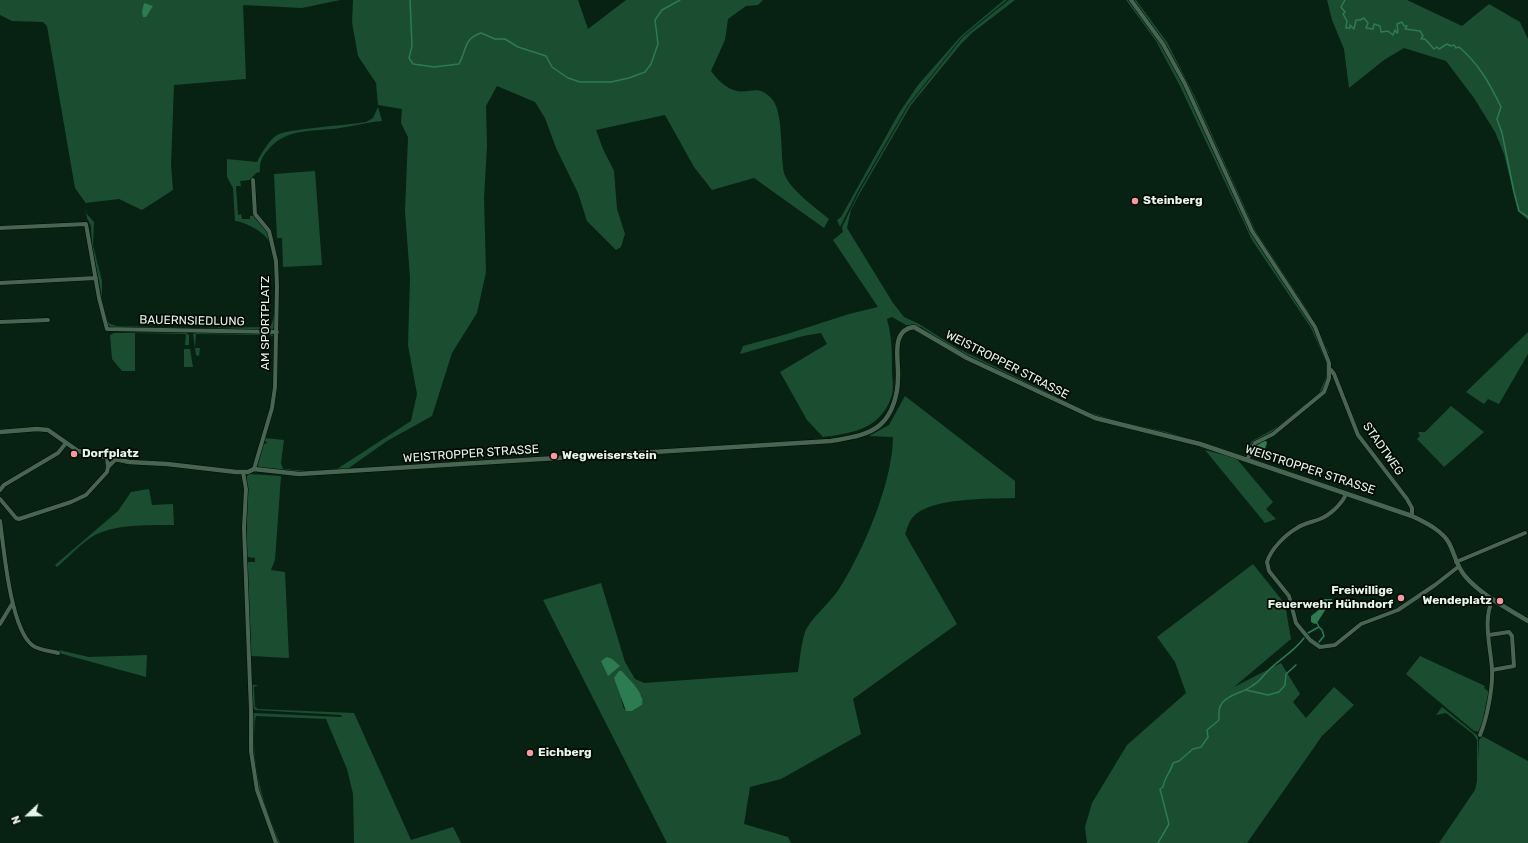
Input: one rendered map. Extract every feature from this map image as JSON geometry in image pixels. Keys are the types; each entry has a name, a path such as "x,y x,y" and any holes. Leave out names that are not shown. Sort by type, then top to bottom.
{"street":[{"name":"STADTWEG","path":"1131,0 1163,44 1185,84 1252,231 1312,322 1325,350 1330,370 1328,383 1320,397 1273,434 1255,443 1247,460"},
{"name":"AM SPORTPLATZ","path":"253,180 255,214 269,231 274,251 277,279 276,370 272,408 254,469"},
{"path":"0,228 86,224 96,278 0,284"},
{"name":"BAUERNSIEDLUNG","path":"96,278 107,329 277,332"},
{"path":"0,322 48,320"},
{"name":"WEISTROPPER STRASSE","path":"254,469 308,474 811,443 858,436 880,425 888,415 897,389 898,339 906,330 914,327 961,355 1095,418 1179,438 1368,500 1412,516 1434,528 1447,539 1458,567 1467,579 1493,599 1528,621"},
{"name":"STADTWEG","path":"1330,370 1334,374 1358,435 1404,494 1411,506 1412,516"},
{"path":"0,432 43,429 54,433 73,449 83,453 129,462 167,464 243,472 254,469"},
{"path":"0,490 4,485 58,453 66,443"},
{"path":"107,457 108,467"},
{"path":"0,499 16,518 26,519 80,499 103,478 108,467 116,459"},
{"path":"243,472 246,489 244,528 251,711 251,751 254,780 262,808 276,843"},
{"path":"1346,494 1331,512 1321,519 1298,527 1288,534 1268,559 1267,568 1283,587 1291,602 1296,622 1315,645 1320,647 1335,645 1361,624 1398,610 1435,585 1458,567"},
{"path":"0,522 12,604 23,632 30,643 58,653"},
{"path":"1456,562 1526,533"},
{"path":"1480,735 1491,685 1492,670 1488,627 1493,599"},
{"path":"0,624 12,604"},
{"path":"1489,635 1509,632 1512,636 1513,643 1514,666 1492,670"}],"shaded area":[{"path":"0,0 340,0 302,8 243,5 246,79 174,85 171,165 173,190 142,210 119,199 85,203 75,188 47,26 43,22 12,21 0,15"},
{"path":"353,0 578,0 588,29 626,0 763,0 758,5 746,6 728,19 725,40 711,71 716,78 733,90 742,92 758,90 762,91 771,98 778,112 780,122 784,173 797,192 829,219 824,228 754,178 712,190 694,167 665,115 596,130 603,149 614,171 617,209 625,234 621,247 616,250 587,221 578,193 556,148 545,118 535,102 497,86 486,106 487,146 484,198 486,272 477,313 452,353 432,416 387,441 346,470 291,472 258,467 257,464 263,443 266,444 267,442 264,441 264,438 284,440 281,463 283,469 307,471 337,469 411,421 417,394 408,345 410,278 405,211 408,137 401,123 402,109 378,105 376,83 358,56 352,22"},
{"path":"1004,0 1007,0 962,37 908,105 858,191 840,227 837,220 841,217 899,113 918,85 961,36"},
{"path":"1009,0 1015,0 972,33 961,44 911,105 851,210 847,228 893,303 904,317 919,324 957,348 1088,412 1121,422 1167,432 1243,456 1103,420 956,350 921,327 906,325 892,317 887,319 891,345 892,395 881,415 874,422 856,431 845,434 823,437 807,420 780,372 827,344 821,333 803,336 740,354 743,346 787,334 849,314 878,307 833,240 843,232 842,227 859,192 909,105 963,37"},
{"path":"1126,0 1129,0 1158,39 1183,84 1251,232 1313,327 1326,358 1329,371 1326,382 1320,394 1273,432 1253,443 1244,455 1252,441 1277,427 1319,393 1326,378 1326,362 1311,328 1252,240 1180,86 1156,41"},
{"path":"1132,0 1136,0 1167,42 1195,97 1255,230 1313,321 1254,231 1209,131 1164,43"},
{"path":"1327,0 1407,0 1462,26 1489,4 1520,22 1528,39 1528,220 1518,211 1504,154 1495,132 1474,98 1446,61 1404,48 1384,60 1349,88 1344,49 1332,20"},
{"path":"144,3 153,6 146,17 143,17 142,12"},
{"path":"378,107 382,121 340,128 301,132 283,137 264,155 261,160 260,172 256,173 250,180 240,181 241,186 236,186 238,215 241,214 242,219 250,219 250,216 254,216 267,231 275,255 276,285 273,258 269,241 263,234 249,225 235,221 233,188 227,177 227,159 257,162 268,144 277,135 305,129 366,122 373,118"},
{"path":"315,171 322,265 283,267 282,238 277,238 274,174"},
{"path":"85,205 87,214 94,222 93,245 102,281 102,298 92,245 91,226 87,218"},
{"path":"275,311 273,330 111,328 107,324 106,319 110,324 117,326 195,328 270,327"},
{"path":"1313,321 1317,327 1322,340"},
{"path":"185,332 189,335 189,345 185,345 186,334 135,333 135,371 122,371 112,359 110,335 114,333"},
{"path":"198,332 271,333 275,337 269,335 196,334 195,348 193,334"},
{"path":"1528,332 1528,354 1499,404 1488,399 1484,404 1466,392"},
{"path":"195,348 200,348 199,356 196,355"},
{"path":"184,349 190,349 193,367 184,367"},
{"path":"905,396 1015,481 1015,498 976,499 946,502 921,510 913,517 908,525 905,534 957,624 853,699 861,734 781,779 750,787 744,824 788,837 791,843 667,843 543,600 601,583 625,662 635,679 644,683 798,672 802,641 807,627 839,589 858,556 875,516 888,474 892,455 893,437 869,436 889,425","holes":["622,671 642,696 642,705 632,711 624,709 621,695"]},
{"path":"1451,406 1484,432 1444,467 1417,439 1420,436 1418,432 1425,432"},
{"path":"1263,441 1266,441 1267,443 1265,449 1257,456 1252,455 1257,445"},
{"path":"1205,450 1236,458 1273,502 1266,509 1276,519 1265,523"},
{"path":"249,474 281,476 275,560 271,570 285,572 289,658 251,656 247,566 248,562 255,562 255,558 247,557 247,476"},
{"path":"149,489 152,505 173,504 174,525 134,526 103,531 85,542 57,567 55,565 118,511 131,492"},
{"path":"1253,564 1285,604 1291,639 1234,687 1281,663 1300,694 1293,702 1306,718 1334,687 1354,705 1322,736 1247,843 1087,843 1085,827 1092,803 1127,745 1186,693 1175,662 1157,637"},
{"path":"1322,599 1332,599 1332,602 1315,624 1311,622 1311,616 1320,609"},
{"path":"59,650 89,657 147,655 146,677 59,653"},
{"path":"1420,656 1485,686 1484,688 1489,692 1480,732 1474,731 1406,674"},
{"path":"607,657 612,659 620,666 608,676 601,661"},
{"path":"619,671 622,671 636,687 643,701 642,705 632,711 626,711 614,678"},
{"path":"252,685 258,685 254,687 255,707 258,709 354,713 411,840 453,827 461,843 354,843 353,794 347,769 326,719 256,716 254,748 258,776 269,817 280,843 278,843 258,790 252,752 253,713 342,717 341,715 255,710 253,707"},
{"path":"1442,707 1478,736 1478,762 1479,740 1482,736 1528,761 1528,843 1439,843 1475,790 1477,781 1477,740 1473,734 1446,713 1436,715"}],"waterway":[{"path":"410,0 412,46 409,58 413,64 434,67 459,64 468,42 475,35 481,33 495,39 505,39 518,47 546,56 552,67 568,78 580,82 611,82 629,78 645,72 651,64 658,44 655,20 662,10 680,0"},
{"path":"1345,0 1341,7 1345,12 1343,14 1347,21 1346,28 1350,28 1350,25 1354,29 1356,20 1364,18 1368,23 1366,28 1373,29 1374,24 1380,26 1381,32 1388,31 1393,35 1395,30 1397,33 1398,32 1397,24 1402,22 1404,26 1407,26 1405,29 1420,31 1423,36 1421,39 1425,39 1434,49 1437,47 1439,49 1447,44 1451,46 1454,45 1456,48 1459,47 1478,67 1501,107 1497,119 1502,133 1514,192 1519,211 1528,217"},
{"path":"1308,633 1319,627 1317,623"},
{"path":"1319,627 1324,636 1319,642"},
{"path":"1158,843 1169,824 1160,789 1163,787 1173,763 1179,761 1193,749 1201,747 1208,737 1207,730 1219,720 1221,704 1226,699 1256,683 1304,638"},
{"path":"1246,690 1268,695 1279,692 1285,685 1286,674 1296,665"}],"place":[{"name":"Steinberg","path":"1135,201"},
{"name":"Dorfplatz","path":"74,454"},
{"name":"Wegweiserstein","path":"554,456"},
{"name":"Freiwillige Feuerwehr Hühndorf","path":"1401,598"},
{"name":"Wendeplatz","path":"1500,601"},
{"name":"Eichberg","path":"530,753"}]}
